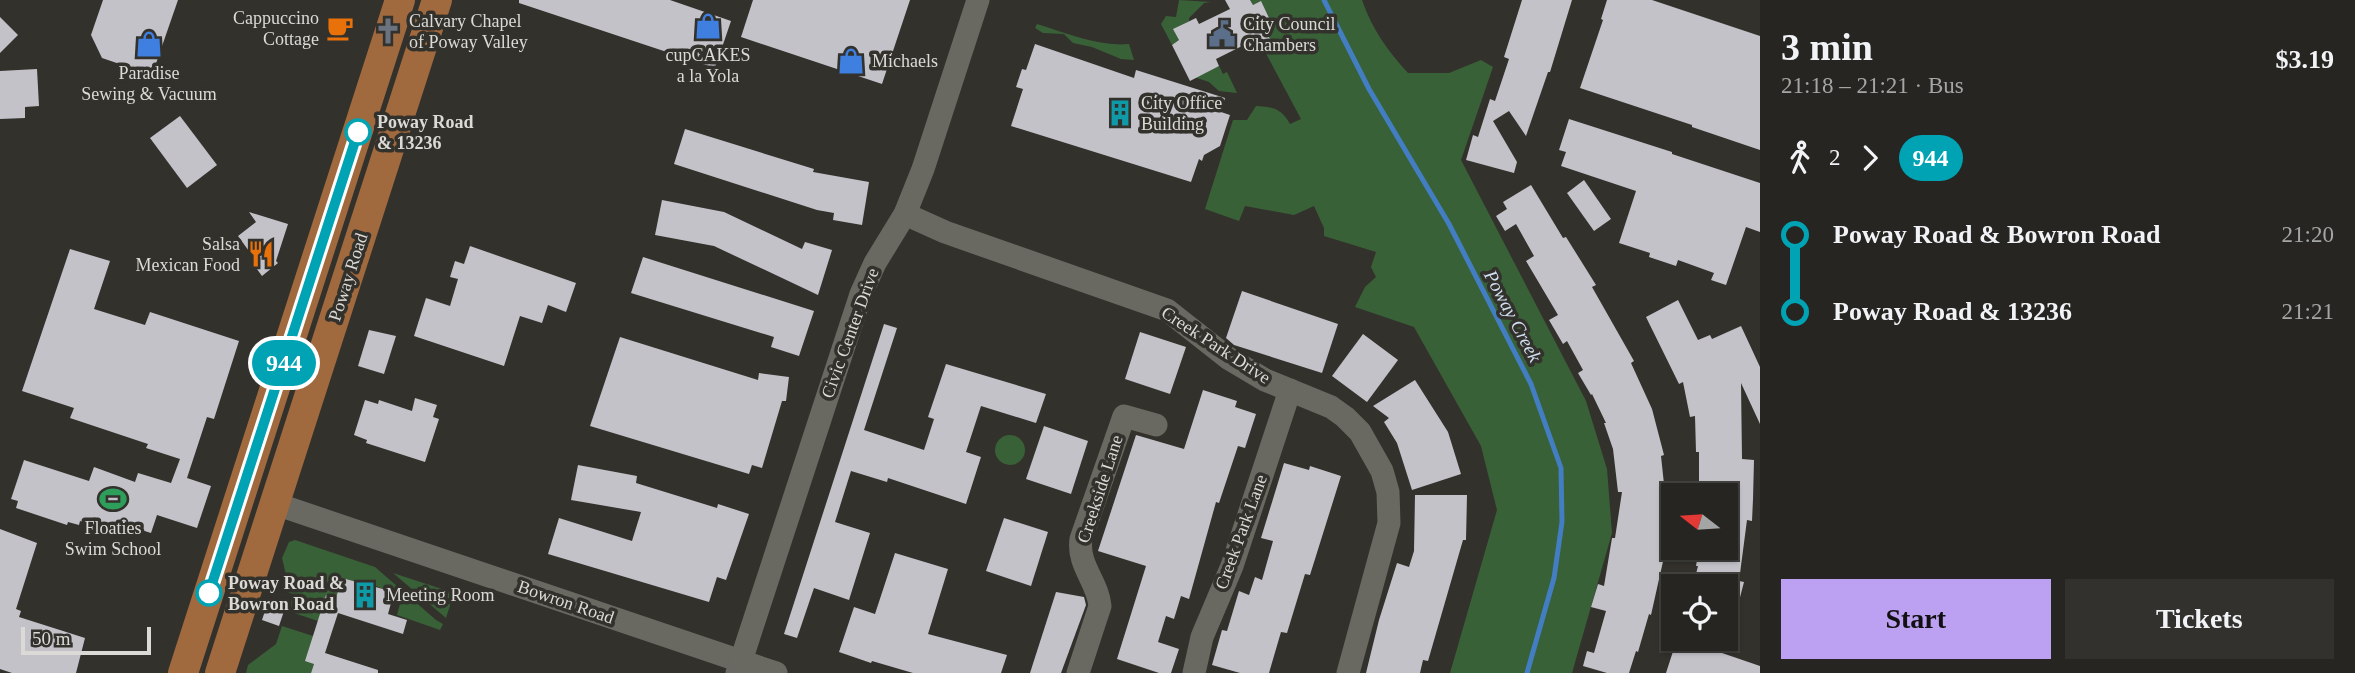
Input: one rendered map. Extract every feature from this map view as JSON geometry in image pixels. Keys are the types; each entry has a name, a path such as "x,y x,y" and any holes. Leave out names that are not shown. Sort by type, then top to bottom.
{"main road":[{"name":"Poway Road","path":"193,664 278,378 400,0"},
{"path":"400,115 392,111 386,98 415,0"},
{"name":"Poway Road","path":"220,673 437,0"},
{"path":"349,272 345,252 347,229 379,126 377,115 365,109"},
{"path":"293,334 305,339 307,347 294,394 295,442"},
{"path":"276,505 264,500 261,494 281,418 278,378"}],"street":[{"name":"Civic Center Drive","path":"739,667 861,294 869,274 905,214 923,169 978,0"},
{"name":"Creek Park Drive","path":"905,214 945,232 1167,310 1228,358 1265,380 1331,407 1360,432 1382,471 1388,492 1389,523 1348,673"},
{"name":"Creek Park Lane","path":"1194,673 1202,637 1232,566 1290,390"},
{"name":"Creekside Lane","path":"1077,673 1100,606 1099,596 1081,559 1081,539 1120,409 1156,425"},
{"name":"Bowron Road","path":"276,505 739,667 776,673"}],"green space":[{"path":"1179,0 1211,2 1204,3 1189,21 1174,29 1179,40 1172,45 1161,24 1166,16 1176,17"},
{"path":"1250,0 1362,0 1381,39 1408,73 1449,73 1481,60 1493,67 1461,160 1586,401 1607,469 1612,533 1572,673 1450,673 1497,510 1481,446 1414,327 1355,307 1365,287 1376,277 1371,267 1376,252 1324,236 1324,228 1314,206 1294,215 1245,206 1239,221 1205,209 1233,120 1247,120 1256,106 1276,109 1290,124 1301,119 1261,44 1270,39 1263,26 1271,21 1261,2 1253,5"},
{"path":"1037,24 1094,41 1129,44 1134,60 1121,59 1092,47 1073,43 1064,34 1043,33 1035,28"},
{"path":"1219,66 1223,74 1227,72 1237,93 1219,91 1209,82 1188,75"},
{"path":"1010,435 1021,439 1025,450 1021,461 1010,465 999,461 995,450 999,439"},
{"path":"295,540 375,567 443,624 440,630 397,615 402,596 343,578 336,598 326,595 318,621 288,611 293,594 284,591 287,579 282,558 289,542"},
{"path":"393,573 454,593 446,618"},
{"path":"282,626 313,636 314,664 311,673 246,673 248,665 276,644"}],"building":[{"path":"103,0 178,0 152,75 102,58 91,35"},
{"path":"519,0 670,0 731,21 715,68 519,3"},
{"name":"Michaels","path":"753,0 910,0 882,84 741,37"},
{"name":"City Council Chambers","path":"1225,0 1250,0 1253,5 1261,1 1271,22 1263,26 1270,39 1249,50 1246,44 1216,59 1219,66 1190,81 1172,45 1179,40 1173,29 1196,18 1199,24 1230,9"},
{"path":"1522,0 1572,0 1550,72 1526,136 1509,111 1493,121 1517,162 1514,173 1466,160 1473,135 1478,137 1490,99 1495,101 1509,59 1504,57"},
{"path":"1607,0 1652,0 1760,36 1760,150 1580,88"},
{"path":"0,17 18,35 0,53"},
{"name":"City Office Building","path":"1035,44 1134,78 1136,70 1225,98 1221,112 1230,115 1220,146 1204,155 1202,161 1199,159 1191,182 1011,126 1023,89 1016,87 1022,69 1026,70"},
{"path":"37,69 39,106 25,107 25,118 0,119 0,71"},
{"path":"180,116 217,165 187,188 150,138"},
{"path":"1569,119 1760,183 1760,232 1746,227 1726,285 1711,280 1714,273 1678,260 1676,266 1649,257 1650,253 1619,243 1636,191 1561,166 1566,152 1559,150"},
{"path":"685,129 814,169 813,172 869,182 862,225 833,220 834,213 817,210 674,164"},
{"path":"1584,180 1611,219 1594,231 1567,193"},
{"path":"1531,185 1596,285 1592,287 1634,361 1631,363 1652,409 1664,455 1661,456 1664,483 1661,483 1661,560 1663,560 1651,615 1649,614 1629,673 1607,673 1583,666 1587,651 1594,653 1606,611 1591,607 1598,584 1604,586 1622,492 1618,492 1613,449 1606,423 1578,373 1583,370 1567,341 1563,344 1549,320 1558,315 1526,261 1534,256 1516,224 1505,231 1496,216 1507,209 1503,202"},
{"path":"662,200 724,212 802,249 805,242 832,250 818,295 714,246 655,235"},
{"path":"249,212 288,224 276,261 278,263 262,276 251,261 254,258 238,236 256,222"},
{"path":"470,246 576,283 566,312 548,305 542,323 520,316 504,366 414,336 426,298 450,306 458,279 450,277 455,261 464,264"},
{"path":"70,249 110,261 94,309 145,325 150,312 239,341 214,419 207,417 187,478 211,486 197,528 157,515 151,533 122,524 119,533 80,521 79,525 68,522 67,525 16,508 18,501 11,499 24,460 89,481 94,467 135,482 138,473 171,483 180,459 146,448 148,444 70,418 74,408 22,391"},
{"path":"643,257 814,311 799,356 771,347 774,337 631,293"},
{"path":"1242,291 1338,324 1322,373 1234,345 1226,338"},
{"path":"1678,300 1698,340 1710,335 1712,339 1741,326 1760,367 1760,424 1741,383 1742,459 1754,460 1752,521 1747,520 1739,581 1744,582 1738,605 1738,574 1696,574 1696,566 1697,560 1738,560 1738,483 1699,483 1695,416 1690,417 1683,382 1679,384 1646,317"},
{"path":"884,324 897,328 864,430 924,450 934,419 928,417 946,364 1046,394 1036,423 981,406 966,452 981,457 966,504 888,478 887,482 851,471 835,522 870,533 849,600 814,588 797,638 784,634"},
{"path":"369,330 396,336 384,374 358,366"},
{"path":"1140,332 1186,347 1170,394 1125,379"},
{"path":"1363,334 1398,360 1367,402 1332,376"},
{"path":"620,337 758,380 759,373 789,377 786,401 782,401 762,468 752,465 749,474 590,426"},
{"path":"1415,380 1448,432 1461,474 1412,490 1397,443 1384,422 1389,418 1373,406"},
{"path":"1203,390 1237,401 1235,407 1256,414 1245,448 1238,446 1219,503 1216,502 1189,599 1181,596 1174,619 1166,616 1158,642 1179,649 1171,673 1159,673 1117,659 1146,566 1098,551 1136,435 1184,449"},
{"path":"415,398 437,405 433,417 439,419 425,462 366,443 367,440 354,435 365,400 378,404 379,400 412,411"},
{"path":"1044,426 1088,441 1071,494 1026,479"},
{"path":"1284,463 1309,470 1310,466 1341,476 1310,575 1305,574 1287,633 1281,632 1269,673 1240,673 1212,665 1222,630 1227,631 1239,591 1249,595 1255,577 1262,580 1273,541 1261,538"},
{"path":"578,465 637,476 636,483 717,508 718,504 749,514 726,580 717,577 709,602 548,554 559,518 632,541 641,512 571,500"},
{"path":"1415,495 1467,495 1466,540 1463,540 1428,661 1423,660 1420,673 1366,673 1397,563 1409,567 1414,551"},
{"path":"1004,518 1048,532 1031,586 986,571"},
{"path":"0,529 37,543 16,609 21,611 19,617 85,638 76,673 12,673 0,669"},
{"path":"895,553 948,569 928,634 1007,655 1001,673 913,673 839,652 854,607 875,614"},
{"path":"342,578 394,592 388,614 407,620 403,634 338,613 325,653 378,670 378,673 311,673 314,664 305,661 326,595 336,598"},
{"path":"1056,592 1084,597 1086,605 1061,673 1030,673"},
{"path":"268,602 285,608 279,626 262,620"},
{"path":"1673,651 1723,651 1722,653 1760,666 1760,673 1666,673"}],"waterway":[{"name":"Poway Creek","path":"1324,0 1369,89 1449,224 1531,384 1561,468 1562,522 1554,578 1527,673"}],"bus line":[{"name":"944","path":"209,593 358,132"}],"place":[{"name":"cupCAKES a la Yola","path":"708,26"},
{"name":"Cappuccino Cottage","path":"340,28"},
{"name":"Calvary Chapel of Poway Valley","path":"388,31"},
{"name":"City Council Chambers","path":"1222,34"},
{"name":"Paradise Sewing & Vacuum","path":"149,44"},
{"name":"Michaels","path":"851,61"},
{"name":"City Office Building","path":"1120,113"},
{"name":"Poway Road & 13236","path":"358,132"},
{"name":"Salsa Mexican Food","path":"261,254"},
{"name":"Floaties Swim School","path":"113,499"},
{"name":"Poway Road & Bowron Road","path":"209,593"},
{"name":"Meeting Room","path":"365,595"}]}
